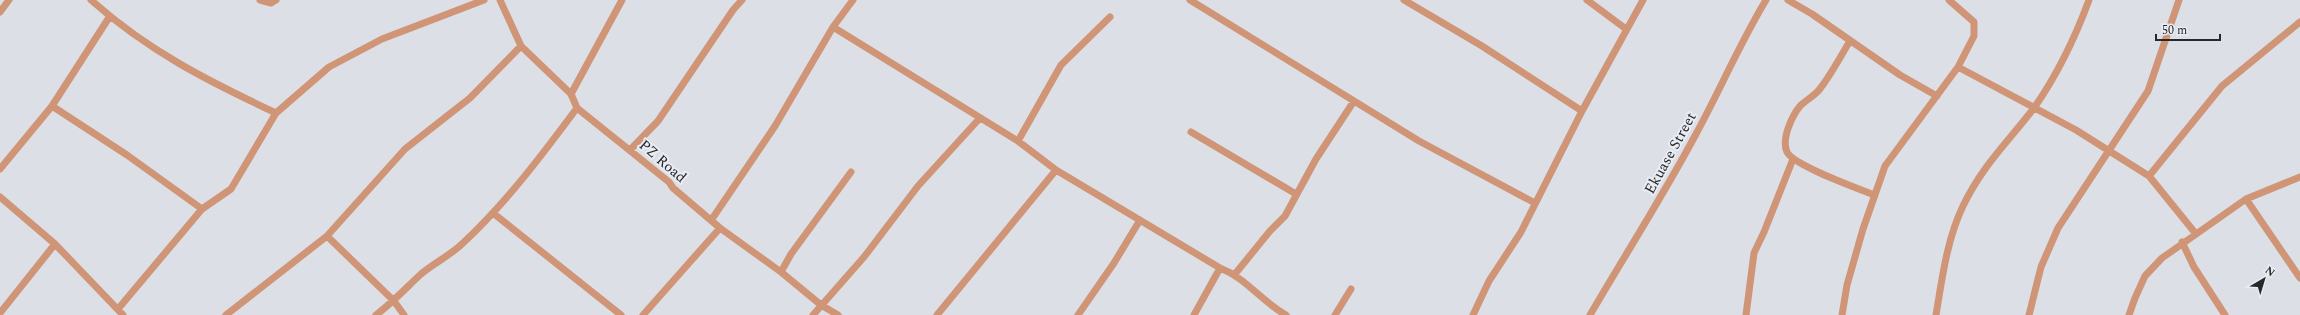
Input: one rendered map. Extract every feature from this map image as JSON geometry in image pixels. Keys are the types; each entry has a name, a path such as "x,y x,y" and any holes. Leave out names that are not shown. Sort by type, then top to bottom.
{"street":[{"path":"0,12 9,0"},
{"path":"91,0 110,16 171,60 207,80 276,113"},
{"path":"260,0 271,3 276,0"},
{"path":"118,309 202,209 231,189 276,113 329,67 382,39 484,0"},
{"name":"PZ Road","path":"500,0 521,46 571,94 578,108 712,219 720,228 781,272 821,305 838,315"},
{"path":"571,94 622,0"},
{"path":"630,150 658,121 732,10 742,0"},
{"path":"712,219 775,126 833,27 853,0"},
{"path":"1190,0 1419,141 1536,203"},
{"path":"1404,0 1482,46 1582,111"},
{"path":"1587,0 1626,28"},
{"path":"1473,315 1490,281 1521,232 1582,111 1626,28 1643,0"},
{"name":"Ekuase Street","path":"1590,315 1660,201 1725,81 1746,34 1766,0"},
{"path":"1788,0 1812,14 1900,75 1937,96"},
{"path":"1936,315 1945,260 1962,207 1994,154 2034,107 2076,37 2089,0"},
{"path":"2029,315 2042,267 2058,228 2107,151 2148,91 2179,0"},
{"path":"1842,315 1847,285 1874,195 1891,156 1914,130 1958,67 1974,36 1974,22 1954,1"},
{"path":"0,169 52,106 110,16"},
{"path":"1018,141 1061,65 1110,17"},
{"path":"2149,176 2222,86 2300,22"},
{"path":"833,27 979,119 1018,141 1056,170 1220,268 1235,274 1273,308 1286,315"},
{"path":"1850,41 1818,91 1800,107 1787,133 1787,152 1793,159 1818,172 1874,195"},
{"path":"226,315 327,236 406,149 470,98 521,46"},
{"path":"1958,67 2076,130 2107,151 2149,176 2196,234"},
{"path":"1235,274 1270,230 1285,216 1316,159 1354,101"},
{"path":"52,106 127,155 202,209"},
{"path":"376,315 394,301 422,273 462,245 493,213 536,163 578,108"},
{"path":"813,315 864,257 918,186 979,119"},
{"path":"1191,132 1296,194"},
{"path":"1746,315 1754,253 1793,159"},
{"path":"937,315 1056,170"},
{"path":"781,272 791,254 851,172"},
{"path":"2129,315 2145,276 2162,258 2182,242 2246,199 2300,177"},
{"path":"0,197 55,244 123,315"},
{"path":"2246,199 2300,278"},
{"path":"493,213 621,315"},
{"path":"1078,315 1114,263 1140,220"},
{"path":"644,315 720,228"},
{"path":"327,236 394,301 404,315"},
{"path":"2182,242 2194,267 2225,315"},
{"path":"0,313 55,244"},
{"path":"1194,315 1220,268"},
{"path":"1336,315 1351,290"}]}
